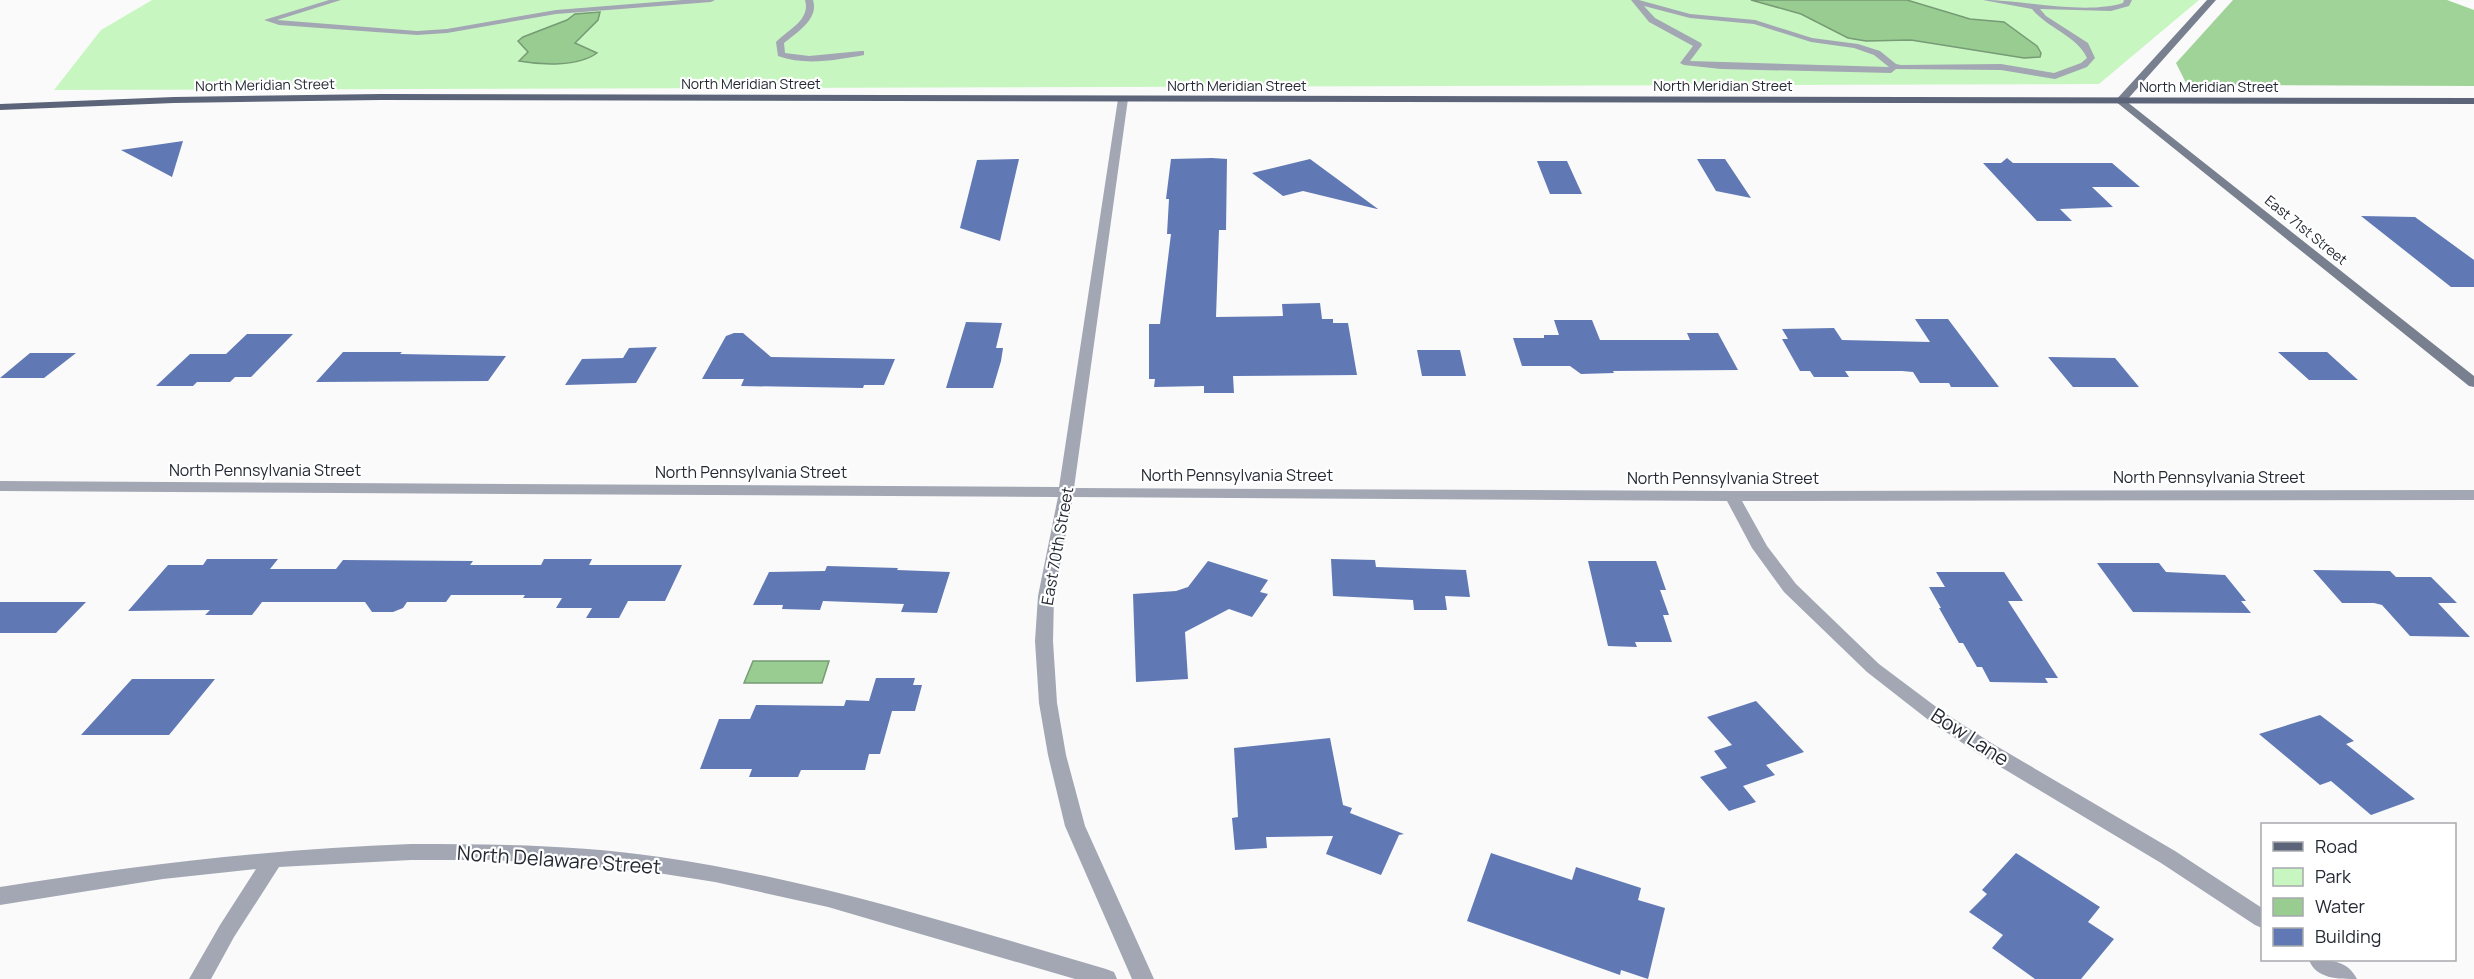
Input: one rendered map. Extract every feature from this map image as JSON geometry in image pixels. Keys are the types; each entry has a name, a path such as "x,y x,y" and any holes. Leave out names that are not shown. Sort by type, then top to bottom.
{"main road":[{"path":"2120,100 2212,0"},
{"name":"North Meridian Street","path":"0,107 184,99 371,97 2474,101"},
{"name":"East 71st Street","path":"2120,100 2474,383"}],"street":[{"name":"East 70th Street","path":"1123,99 1066,492 1046,596 1044,641 1048,703 1057,755 1075,826 1143,979"},
{"name":"North Pennsylvania Street","path":"0,486 1732,496 2474,495"},
{"name":"Bow Lane","path":"1732,496 1760,548 1790,588 1873,668 1936,717 2200,876 2261,918"},
{"name":"North Delaware Street","path":"0,896 91,880 219,864 340,855 460,852 576,857 659,865 768,885 851,904 1106,979"},
{"path":"200,979 226,931 273,860"},
{"path":"2320,961 2346,979"}],"lane":[{"path":"337,0 268,20 279,23 417,33 447,31 565,11 711,0"},
{"path":"808,0 812,7 810,14 780,42 781,54 800,58 861,53"},
{"path":"1634,0 1690,16 1755,22 1811,40 1855,46 1876,53 1893,66 1901,68 2001,68 2055,75 2084,64 2091,58 2085,45 2043,18 2034,7"},
{"path":"1634,0 1652,20 1698,45 1684,63 1740,67 1880,70 1891,70 1893,66"},
{"path":"1987,0 2034,7 2111,9 2126,4 2128,0"}],"green space":[{"path":"152,0 2199,0 2099,84 54,90 101,30"}],"shaded area":[{"path":"2233,0 2447,0 2474,10 2474,86 2186,83 2176,63"}],"water":[{"path":"1751,0 1907,0 1970,19 2004,22 2037,46 2041,53 2040,57 2024,58 1911,40 1866,41 1848,38 1801,14"},
{"path":"600,12 598,20 575,43 597,53 589,58 570,63 548,64 519,61 528,52 518,41 523,37 567,20 575,14"},
{"path":"753,661 829,661 822,683 744,683"}],"building":[{"path":"183,141 172,177 121,150"},
{"path":"2007,158 2013,163 2112,163 2140,187 2092,187 2113,207 2060,209 2072,221 2037,221 1983,163 2001,163"},
{"path":"1019,159 1000,241 960,228 977,160"},
{"path":"1171,159 1227,159 1226,230 1219,230 1216,317 1283,316 1282,304 1320,303 1322,319 1333,319 1333,323 1348,323 1357,375 1233,376 1234,393 1204,393 1204,386 1154,387 1155,379 1149,379 1149,324 1160,324 1171,234 1167,234 1169,199 1166,199"},
{"path":"1310,159 1378,209 1303,191 1283,196 1252,173"},
{"path":"1697,159 1725,159 1751,198 1716,191"},
{"path":"1537,161 1567,161 1582,194 1550,194"},
{"path":"2361,216 2415,217 2474,260 2474,287 2451,287"},
{"path":"1915,319 1948,319 1999,387 1951,387 1949,383 1920,383 1913,372 1902,371 1845,371 1849,377 1814,377 1810,371 1800,371 1782,339 1788,339 1782,329 1834,328 1842,340 1930,342"},
{"path":"1554,320 1592,320 1600,340 1690,340 1687,333 1718,333 1738,370 1613,371 1614,373 1581,374 1570,366 1522,366 1513,338 1544,338 1544,335 1559,335"},
{"path":"966,322 1002,323 996,348 1003,348 993,388 946,388"},
{"path":"743,333 771,357 895,359 884,385 864,385 863,388 741,386 744,379 702,379 726,336"},
{"path":"247,334 293,334 251,377 235,377 230,382 197,382 193,386 156,386 190,354 226,354"},
{"path":"657,347 636,383 565,385 582,359 623,358 629,348"},
{"path":"1417,350 1460,350 1466,376 1422,376"},
{"path":"343,352 506,356 488,381 316,382"},
{"path":"2278,352 2327,352 2358,380 2309,380"},
{"path":"30,353 76,353 44,378 0,378"},
{"path":"2048,357 2115,358 2139,387 2073,387"},
{"path":"207,559 278,559 270,569 336,569 343,560 473,561 470,565 541,565 544,559 592,559 589,565 682,565 665,601 628,601 619,618 586,618 592,608 556,608 562,598 523,598 525,595 451,595 446,602 407,602 403,608 393,612 372,612 365,602 262,602 252,615 205,615 210,610 128,611 168,565 203,565"},
{"path":"1331,559 1375,560 1376,567 1466,570 1470,597 1445,596 1447,610 1414,610 1413,600 1333,596"},
{"path":"1208,561 1268,580 1260,592 1268,594 1252,617 1229,609 1185,632 1188,679 1136,682 1133,594 1176,591 1188,587"},
{"path":"1588,561 1656,561 1666,590 1660,590 1669,615 1663,615 1672,642 1635,642 1637,647 1608,646"},
{"path":"2097,563 2159,563 2166,572 2225,575 2246,601 2241,601 2251,613 2133,612"},
{"path":"827,566 950,572 937,613 901,612 904,604 823,601 820,610 782,609 783,605 753,605 769,572 825,571"},
{"path":"2313,570 2390,571 2396,577 2431,577 2457,603 2438,603 2470,637 2410,636 2382,605 2342,603"},
{"path":"1936,572 2004,572 2023,601 2008,601 2058,678 2045,678 2048,683 1990,682 1982,667 1977,667 1963,643 1959,643 1939,608 1941,608 1929,587 1945,587"},
{"path":"0,602 86,602 56,633 0,633"},
{"path":"876,678 915,678 913,685 922,685 915,711 892,711 880,754 869,754 865,770 801,770 798,777 749,777 752,769 700,769 719,719 750,719 756,705 844,706 846,700 869,701"},
{"path":"132,679 215,679 169,735 81,735"},
{"path":"1756,701 1804,752 1766,765 1775,775 1743,786 1756,802 1729,811 1700,777 1727,768 1714,751 1732,745 1707,717"},
{"path":"2320,715 2354,741 2346,744 2415,799 2371,815 2331,781 2320,785 2259,734"},
{"path":"1330,738 1343,805 1352,808 1350,813 1404,834 1399,835 1381,875 1326,854 1333,836 1266,837 1267,848 1235,850 1232,818 1238,817 1234,748"},
{"path":"1491,853 1572,880 1576,867 1641,888 1638,900 1665,908 1648,979 1621,970 1620,975 1467,921"},
{"path":"2016,853 2100,907 2088,922 2114,939 2081,979 2035,979 1992,948 2003,935 1969,912 1987,894 1982,890"}]}
